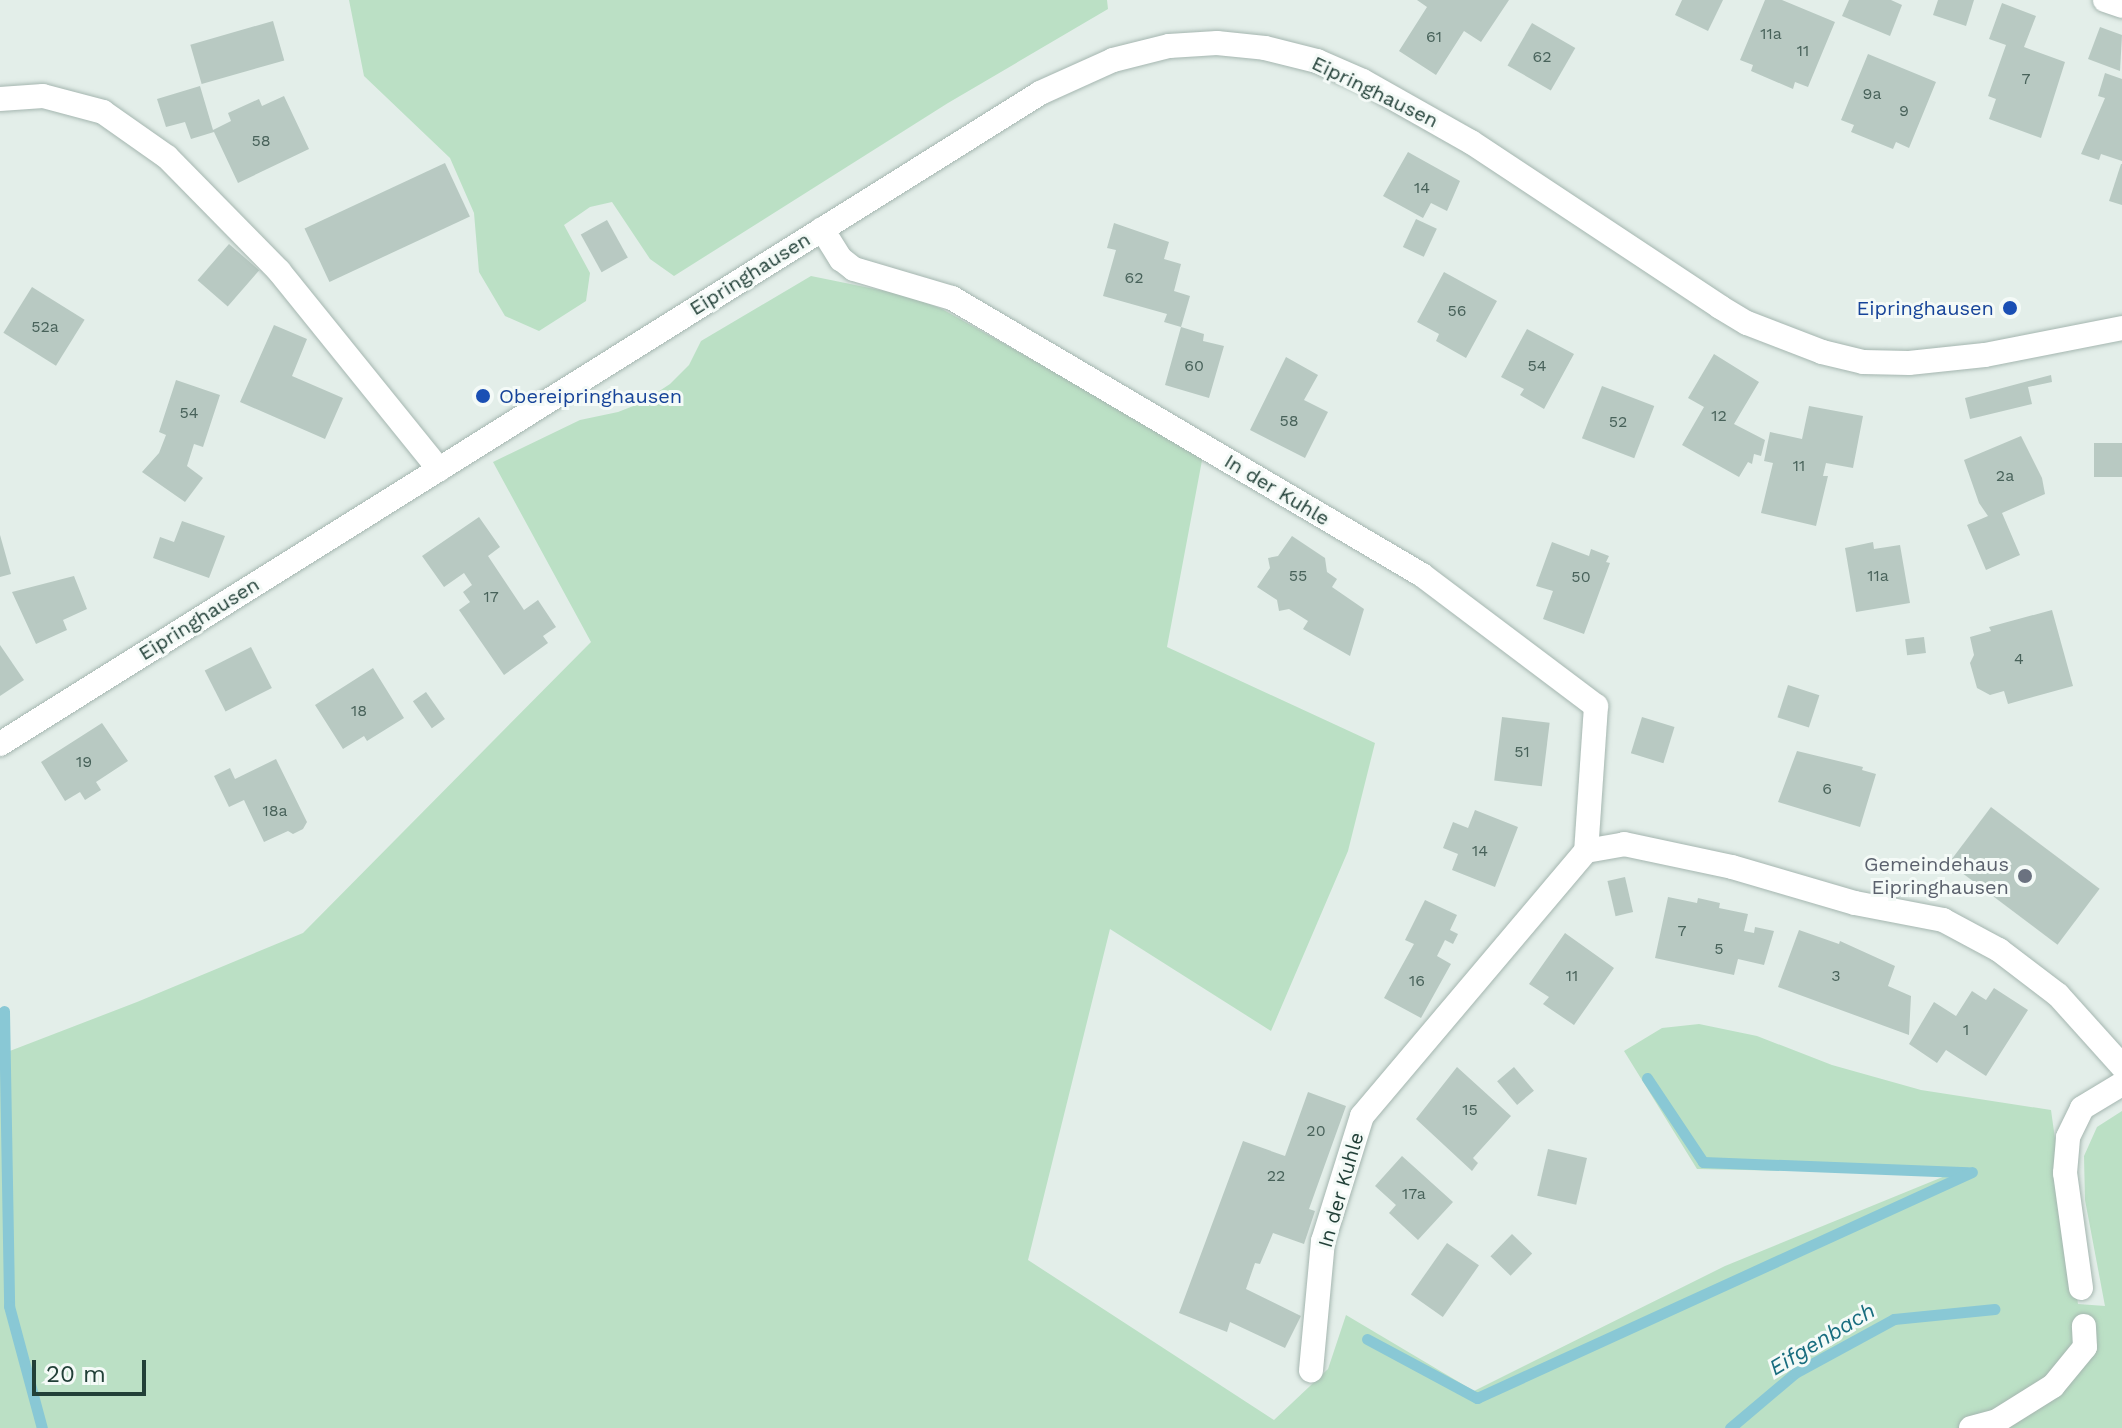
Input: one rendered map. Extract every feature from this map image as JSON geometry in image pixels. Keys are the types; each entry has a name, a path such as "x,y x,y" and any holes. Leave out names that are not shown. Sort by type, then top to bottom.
{"street":[{"path":"2105,0 2122,6"},
{"name":"Eipringhausen","path":"0,744 1062,81 1142,52 1217,43 1290,53 1363,81 1483,149 1747,323 1822,352 1863,362 1909,363 1985,355 2122,328"},
{"path":"0,99 29,95 84,106 122,123 155,147 205,192 279,271 439,469"},
{"name":"In der Kuhle","path":"822,229 841,259 854,269 952,298 1422,575 1596,706 1586,851 1362,1116 1323,1241 1311,1370"},
{"path":"1586,851 1624,844 1732,867 1855,903 1943,920 1999,950 2058,995 2122,1066"},
{"path":"2081,1288 2065,1173 2068,1137 2082,1108 2122,1084"},
{"path":"1971,1428 1997,1421 2053,1386 2085,1347 2084,1326"}],"green space":[{"path":"349,0 1107,0 1108,9 948,103 674,276 650,259 612,202 590,207 564,225 590,273 586,301 539,331 505,316 479,272 474,213 450,158 364,76"},
{"path":"811,276 909,296 942,309 1203,455 1167,647 1375,743 1348,851 1271,1031 1110,929 1028,1260 1274,1420 1328,1369 1346,1315 1474,1391 1725,1266 1950,1174 1697,1169 1624,1051 1662,1028 1699,1024 1757,1036 1832,1065 1921,1090 2051,1110 2078,1304 2105,1306 2085,1200 2084,1156 2097,1127 2122,1111 2122,1428 0,1428 0,1051 2,1054 137,1002 303,933 591,642 493,462 580,420 618,412 641,403 670,384 689,365 701,341"}],"building":[{"path":"1417,0 1509,0 1481,42 1464,31 1436,75 1399,51 1427,7"},
{"path":"1682,0 1723,0 1708,31 1675,15"},
{"path":"1765,0 1782,0 1835,22 1808,87 1795,82 1793,89 1751,71 1753,65 1740,60"},
{"path":"1849,0 1891,0 1902,5 1890,36 1842,16"},
{"path":"1938,0 1974,0 1966,26 1933,15"},
{"path":"2002,3 2036,16 2024,47 2065,62 2041,138 1989,119 1996,99 1988,96 2006,45 1989,39"},
{"path":"273,21 284,60 202,84 190,45"},
{"path":"1532,23 1575,48 1551,90 1508,65"},
{"path":"2100,27 2122,35 2120,71 2088,59"},
{"path":"1868,54 1936,82 1909,148 1896,142 1893,149 1851,132 1854,125 1841,120"},
{"path":"2105,73 2122,79 2122,161 2101,154 2099,160 2081,154 2105,98 2098,96"},
{"path":"200,86 213,130 231,121 228,113 259,99 262,106 284,96 309,149 238,183 214,132 191,139 185,122 166,127 157,99"},
{"path":"1408,152 1460,181 1447,211 1431,203 1423,218 1383,196"},
{"path":"445,163 470,216 329,282 305,229"},
{"path":"2122,164 2122,205 2109,201"},
{"path":"1416,219 1437,229 1424,257 1403,247"},
{"path":"607,220 628,258 602,272 581,235"},
{"path":"1114,223 1169,242 1164,259 1181,264 1174,291 1190,296 1181,327 1164,322 1167,314 1103,296 1116,250 1107,248"},
{"path":"229,244 259,270 228,306 198,280"},
{"path":"1444,272 1497,301 1466,358 1436,341 1439,334 1417,322"},
{"path":"32,287 85,320 56,366 3,333"},
{"path":"274,325 307,339 292,376 343,398 325,439 240,402"},
{"path":"1181,327 1204,334 1203,341 1224,346 1209,398 1165,385"},
{"path":"1527,329 1574,354 1544,409 1520,395 1524,389 1501,377"},
{"path":"1714,354 1759,382 1734,424 1765,440 1761,456 1754,454 1752,464 1748,462 1739,477 1682,445 1704,407 1688,398"},
{"path":"1286,357 1318,375 1304,400 1328,412 1305,458 1250,430"},
{"path":"2051,375 2052,382 2028,387 2032,404 1970,419 1965,398"},
{"path":"176,380 220,395 203,447 194,444 187,466 203,478 185,502 142,472 159,453 166,435 159,432"},
{"path":"1602,386 1654,406 1634,458 1582,438"},
{"path":"1809,406 1863,416 1853,468 1826,463 1823,476 1828,476 1816,526 1761,513 1773,463 1764,461 1770,432 1802,439"},
{"path":"2021,436 2042,478 2045,494 2002,513 2020,555 1986,570 1967,525 1988,516 1979,503 1964,460"},
{"path":"2094,443 2122,443 2122,477 2094,477"},
{"path":"479,517 500,547 488,556 524,610 538,600 556,627 543,636 548,643 504,675 459,610 470,602 463,592 472,585 464,573 444,587 422,556"},
{"path":"182,521 225,536 209,578 153,558 160,537 174,542"},
{"path":"0,535 11,574 0,577"},
{"path":"1292,536 1325,558 1327,572 1337,579 1332,587 1364,609 1350,656 1303,629 1308,621 1289,609 1279,611 1277,600 1257,587 1270,568 1268,558 1278,556"},
{"path":"1552,542 1589,556 1591,549 1609,556 1606,562 1610,563 1584,634 1543,619 1553,591 1536,586"},
{"path":"1873,542 1874,549 1900,545 1910,603 1856,612 1845,548"},
{"path":"74,576 87,609 63,620 67,630 36,644 12,592"},
{"path":"2052,610 2073,686 2008,704 2004,691 1990,695 1977,688 1970,663 1974,655 1970,637 1991,631 1989,627"},
{"path":"1924,637 1926,653 1907,655 1905,639"},
{"path":"0,645 24,680 0,696"},
{"path":"251,647 272,688 226,712 205,671"},
{"path":"373,668 404,718 367,741 364,736 343,749 315,705"},
{"path":"1788,685 1819,695 1809,728 1777,717"},
{"path":"426,692 445,719 432,728 413,701"},
{"path":"1502,717 1550,723 1542,786 1494,781"},
{"path":"1642,717 1675,727 1663,763 1631,753"},
{"path":"102,723 128,761 96,782 101,790 85,800 80,792 65,801 41,762"},
{"path":"1797,751 1863,767 1862,770 1876,774 1860,827 1778,802"},
{"path":"276,759 307,822 303,829 293,834 288,831 264,842 244,800 229,807 214,776 230,768 235,779"},
{"name":"Gemeindehaus Eipringhausen","path":"1991,807 2100,889 2057,945 1949,863"},
{"path":"1475,810 1518,827 1495,887 1452,870 1458,854 1443,848 1453,822 1468,828"},
{"path":"1625,877 1633,912 1616,916 1607,881"},
{"path":"1668,897 1697,903 1698,898 1720,903 1719,908 1748,914 1744,931 1754,933 1755,927 1774,931 1764,965 1738,959 1734,975 1655,958"},
{"path":"1425,900 1457,915 1450,930 1458,934 1453,944 1445,940 1437,956 1451,964 1421,1018 1384,998 1414,944 1405,940"},
{"path":"1799,930 1839,944 1840,941 1895,966 1888,986 1911,996 1909,1035 1778,987"},
{"path":"1565,933 1614,968 1574,1025 1543,1004 1549,997 1529,984"},
{"path":"1994,988 2028,1010 1986,1076 1946,1050 1937,1063 1909,1044 1934,1002 1956,1016 1972,991 1986,1000"},
{"path":"1457,1067 1511,1116 1473,1158 1478,1163 1472,1171 1416,1119"},
{"path":"1514,1067 1534,1091 1517,1105 1497,1081"},
{"path":"1308,1092 1346,1106 1309,1209 1315,1211 1304,1244 1273,1233 1260,1264 1255,1263 1246,1289 1301,1316 1285,1348 1230,1322 1227,1332 1179,1313 1243,1141 1285,1156"},
{"path":"1548,1149 1587,1158 1576,1205 1537,1196"},
{"path":"1402,1156 1453,1202 1418,1240 1389,1213 1396,1205 1375,1186"},
{"path":"1512,1234 1532,1253 1511,1276 1490,1256"},
{"path":"1447,1243 1479,1265 1443,1317 1411,1295"}],"waterway":[{"path":"4,1011 9,1306 42,1428"},
{"path":"1647,1078 1703,1162 1968,1172"},
{"path":"1367,1339 1477,1398 1972,1172"},
{"name":"Eifgenbach","path":"1730,1428 1795,1373 1894,1319 1995,1309"}],"place":[{"name":"Eipringhausen","path":"2010,308"},
{"name":"Obereipringhausen","path":"483,396"},
{"name":"Gemeindehaus Eipringhausen","path":"2025,876"}]}
